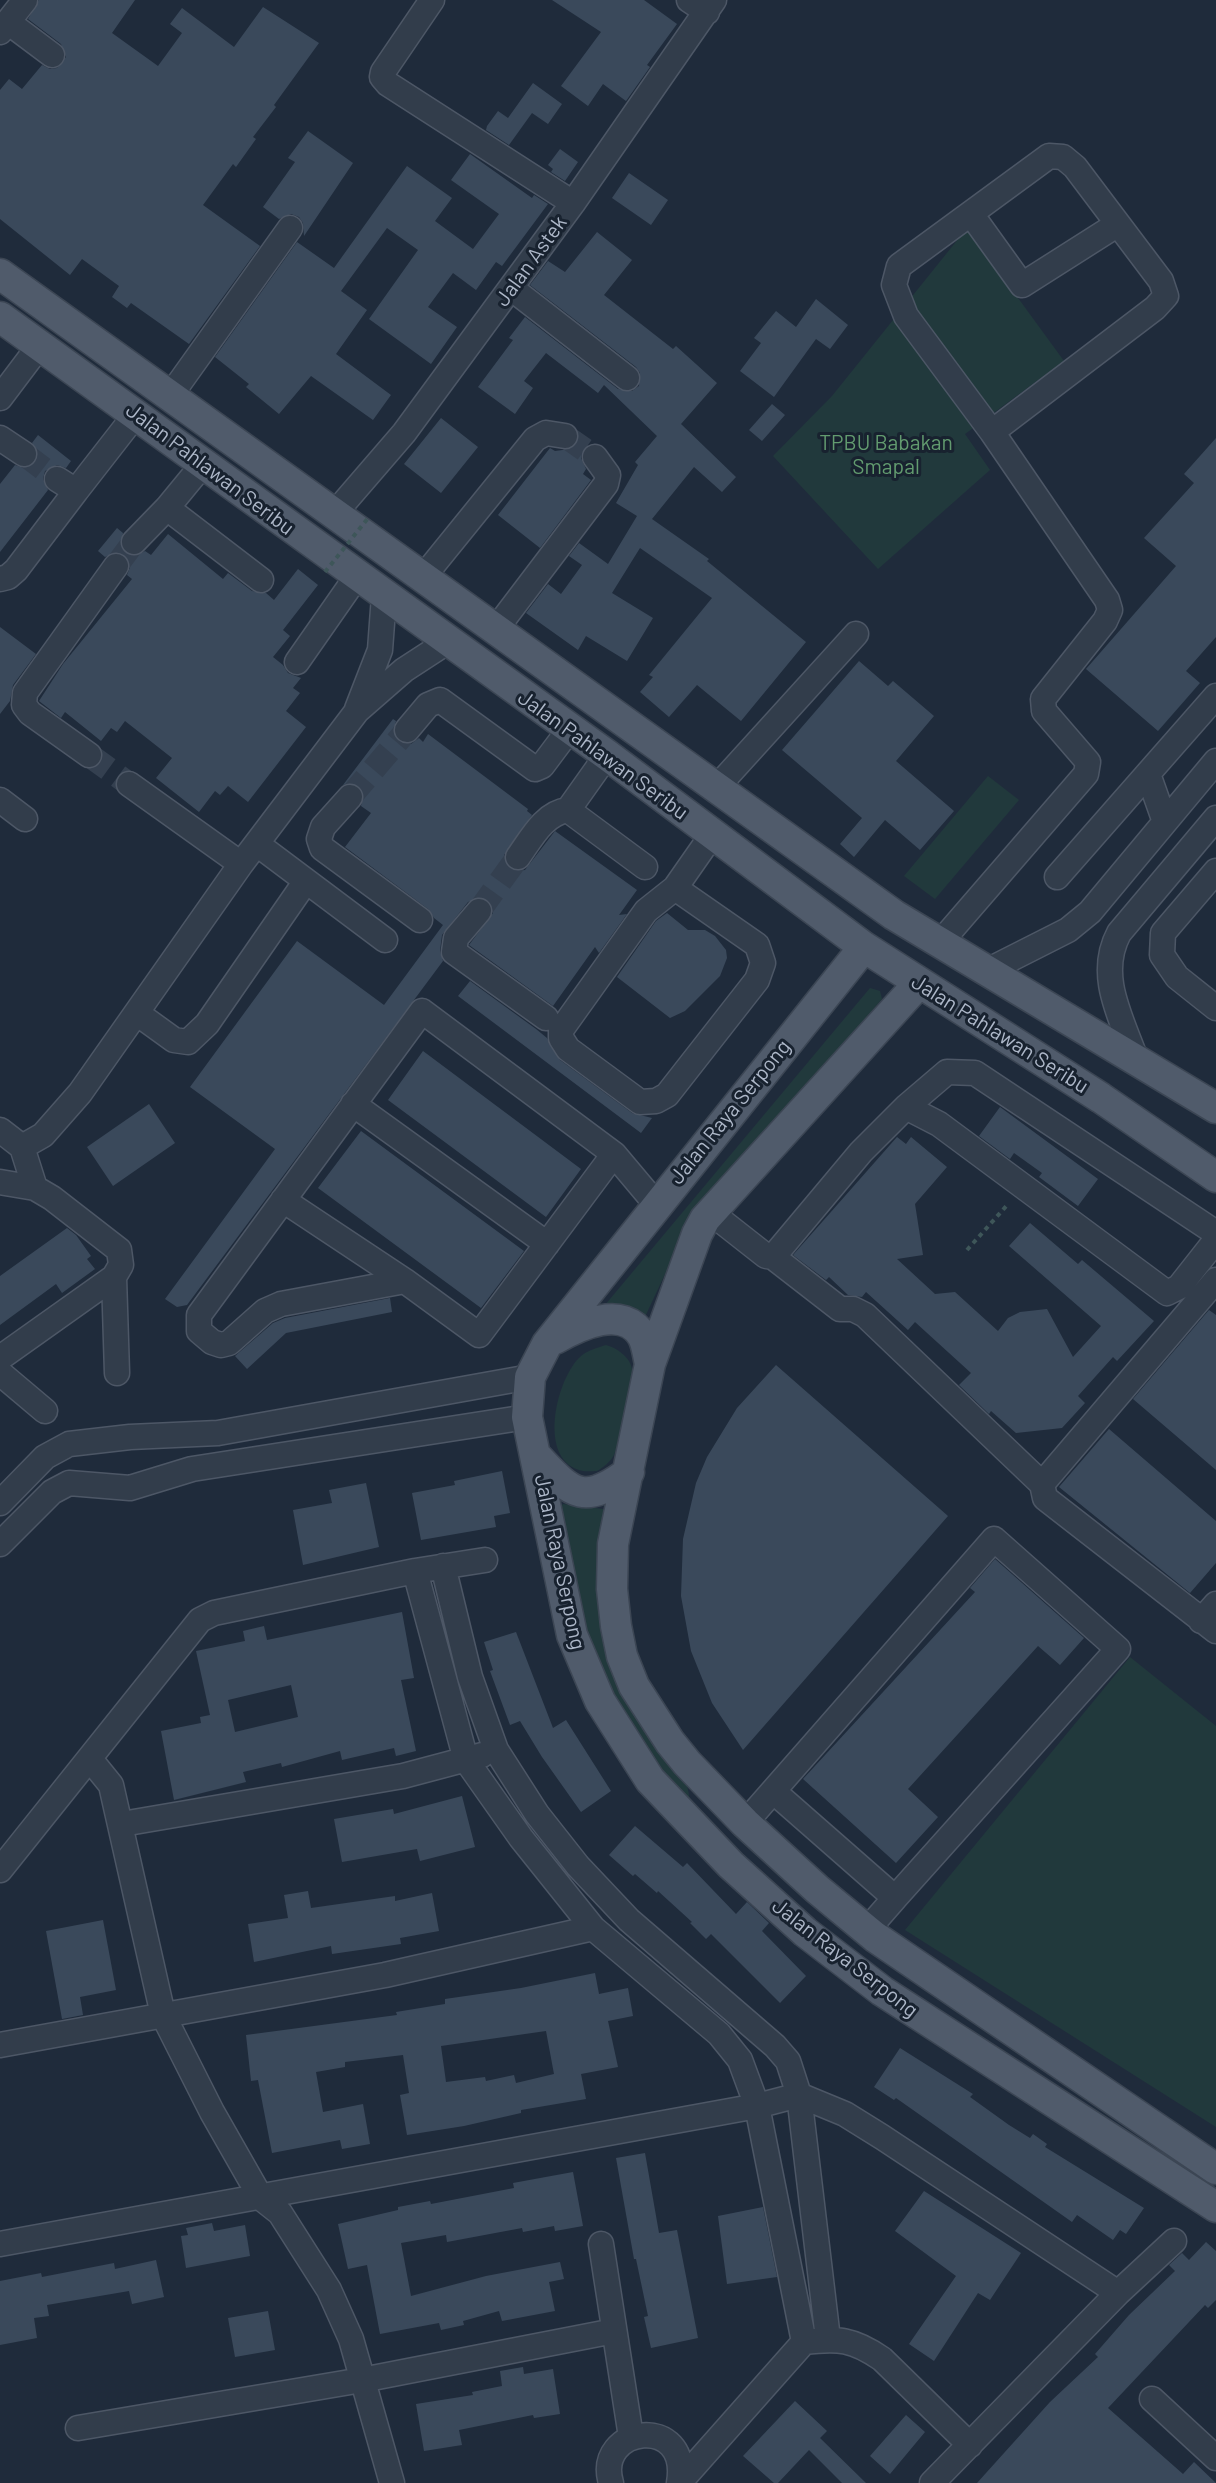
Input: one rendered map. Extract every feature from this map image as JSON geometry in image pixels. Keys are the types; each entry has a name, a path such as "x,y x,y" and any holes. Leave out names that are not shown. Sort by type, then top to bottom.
{"main road":[{"name":"Jalan Pahlawan Seribu","path":"0,274 894,915 1216,1108"},
{"name":"Jalan Pahlawan Seribu","path":"0,317 447,642 607,755 864,947 1101,1098 1216,1177"},
{"name":"Jalan Raya Serpong","path":"864,947 656,1203 547,1344 530,1377 527,1417 538,1458 543,1499 572,1635 587,1675 633,1756 650,1780 720,1853 805,1932 882,1991 1216,2207"},
{"name":"Jalan Raya Serpong","path":"919,983 710,1212 692,1246 650,1365 612,1544 612,1589 622,1656 634,1686 670,1742 745,1823 867,1930 1216,2169"},
{"path":"547,1344 590,1322 619,1321 636,1329 643,1337 650,1365"},
{"path":"538,1458 566,1484 580,1492 596,1493 629,1472"},
{"path":"720,1853 745,1823"},
{"path":"1045,2096 1065,2066"}],"street":[{"path":"25,0 4,27 52,55"},
{"path":"432,0 383,72 382,77 388,84 573,203"},
{"name":"Jalan Astek","path":"335,513 404,433 573,203 703,4"},
{"path":"939,944 1086,774 1088,762 1044,711 1043,699 1105,621 1110,610 1107,600 992,432 906,316 894,285 899,266 1050,156 1063,157 1075,167 1161,282 1166,296 1155,308 992,432"},
{"path":"971,214 1022,285 1118,224"},
{"path":"170,396 290,228"},
{"path":"511,288 627,378"},
{"path":"0,398 40,345"},
{"path":"0,579 8,577 16,570 67,485 136,414"},
{"path":"424,576 535,439 546,433 565,436"},
{"path":"0,438 24,454"},
{"path":"496,629 606,484 608,475 595,457"},
{"path":"134,542 167,508 204,464"},
{"path":"167,508 261,580"},
{"path":"89,755 30,713 24,705 26,693 116,566"},
{"path":"297,662 357,576"},
{"path":"357,711 380,650 384,596"},
{"path":"717,787 855,634"},
{"path":"22,1147 43,1135 80,1093 138,1014 241,864 357,711 404,670 447,642"},
{"path":"1057,877 1216,696"},
{"path":"407,730 428,705 440,700 535,769 542,766 569,730"},
{"path":"568,810 607,755"},
{"path":"987,970 1058,935 1090,912 1216,761"},
{"path":"1148,774 1165,822"},
{"path":"129,784 241,864"},
{"path":"350,798 323,828 319,839 322,848 420,921"},
{"path":"0,800 25,819"},
{"path":"518,857 542,824 557,811 568,810 645,867"},
{"path":"1137,1062 1110,983 1110,957 1119,933 1216,818"},
{"path":"675,888 757,945 763,963 757,980 667,1095 656,1101 640,1102 568,1049 561,1038 561,1030 646,911 675,888 712,835"},
{"path":"260,839 306,881 385,940"},
{"path":"1216,871 1163,933 1162,955 1176,977 1216,1008"},
{"path":"138,1014 174,1040 188,1042 207,1024 306,881"},
{"path":"479,911 456,939 454,952 546,1018"},
{"path":"1090,912 1119,933"},
{"path":"405,1281 280,1304 265,1311 229,1343 221,1346 212,1342 199,1330 199,1316 422,1011 614,1154 656,1203"},
{"path":"773,1257 861,1152 906,1107 947,1072 975,1072 1216,1233"},
{"path":"353,1104 547,1244"},
{"path":"906,1107 939,1124 1167,1293 1179,1287 1216,1240"},
{"path":"0,1130 22,1147 35,1188"},
{"path":"283,1200 405,1281 479,1335 614,1154"},
{"path":"0,1182 35,1188 119,1250 121,1265 114,1277 0,1358"},
{"path":"710,1212 766,1256 773,1257 840,1308 853,1309 865,1315 1042,1484 1045,1498 1211,1619"},
{"path":"114,1277 117,1373"},
{"path":"1042,1484 1216,1280"},
{"path":"0,1373 45,1411"},
{"path":"0,1503 45,1457 69,1444 130,1437 218,1433 530,1377"},
{"path":"438,1393 442,1430"},
{"path":"0,1544 52,1492 69,1483 130,1488 198,1467 527,1417"},
{"path":"745,1823 994,1539 1118,1649 867,1930"},
{"path":"0,1870 200,1620 214,1614 415,1571 485,1560"},
{"path":"442,1566 470,1677 496,1750 537,1814 578,1866 628,1920 775,2046 788,2061 799,2095 828,2339"},
{"path":"415,1571 466,1760 521,1838 594,1928 736,2052 757,2106 804,2342"},
{"path":"122,1824 404,1776 496,1750"},
{"path":"90,1759 111,1785 122,1824 163,2015 212,2112 261,2198 280,2212 329,2290 351,2339 392,2483"},
{"path":"773,1791 895,1898"},
{"path":"0,2045 385,1975 594,1928"},
{"path":"0,2244 757,2106 799,2095 845,2114 882,2137 1118,2294"},
{"path":"932,2483 1118,2294 1174,2241"},
{"path":"601,2244 632,2437"},
{"path":"78,2428 362,2380 614,2331"},
{"path":"679,2483 804,2342 828,2339 850,2341 882,2359 970,2445"},
{"path":"1152,2399 1216,2458"},
{"path":"611,2483 609,2467 620,2444 643,2434 666,2440 680,2459 679,2483"}],"path":[{"path":"325,572 369,517"},
{"path":"967,1250 1023,1186"}],"green space":[{"name":"TPBU Babakan Smapal","path":"967,228 1064,361 965,434 990,470 878,569 773,456 832,396"},
{"path":"988,776 1019,800 935,899 904,876"},
{"path":"870,988 880,991 882,999 724,1185 674,1255 643,1321 605,1305"},
{"path":"606,1345 622,1354 631,1365 633,1377 628,1412 612,1458 597,1471 581,1471 566,1462 558,1450 555,1416 559,1398 572,1366 581,1356"},
{"path":"563,1504 611,1510 606,1581 687,1785 690,1800 718,1837 633,1737 585,1633 560,1507"},
{"path":"1130,1657 1216,1726 1216,2127 905,1930"}],"building":[{"path":"39,0 135,0 112,33 158,66 182,33 170,24 182,8 234,47 263,7 319,43 274,105 276,107 253,137 256,139 236,167 233,164 203,205 260,246 189,344 131,303 127,308 112,297 119,286 82,259 70,275 0,219 0,90 9,79 22,89 42,65 50,69 57,68 66,57 61,44 28,19"},
{"path":"552,0 644,0 677,24 647,65 650,67 626,101 603,84 588,106 561,86 601,32"},
{"path":"533,83 562,104 548,124 532,113 509,145 486,130 487,126 498,111 508,118"},
{"path":"308,131 353,163 304,236 303,223 299,217 291,214 279,219 263,207 295,162 288,158"},
{"path":"560,149 578,162 565,181 551,172 553,169 548,165"},
{"path":"470,154 532,198 534,195 548,204 502,266 496,262 476,290 453,273 428,307 457,327 431,364 369,319 418,250 387,228 341,291 367,310 336,354 391,395 373,420 311,376 279,414 246,387 249,384 215,357 297,242 334,268 407,166 452,198 435,221 473,249 499,214 451,180"},
{"path":"629,173 668,200 651,225 612,198"},
{"path":"597,232 632,260 604,295 673,349 676,346 717,383 681,424 736,477 722,492 694,467 652,519 709,559 707,561 806,642 741,721 697,685 669,717 640,692 653,677 649,675 712,598 640,548 612,593 653,618 627,661 586,636 578,650 526,613 548,584 561,594 582,565 569,556 579,543 608,564 637,516 616,503 638,465 635,462 657,436 604,385 598,393 546,353 524,381 533,388 515,414 478,387 513,340 509,338 525,317 618,389 632,391 639,386 640,373 636,367 530,285 548,261 565,272"},
{"path":"816,299 848,325 830,349 816,339 774,397 740,371 761,343 754,338 776,311 796,327"},
{"path":"772,404 785,415 762,441 749,430"},
{"path":"441,418 478,447 441,493 404,464"},
{"path":"38,435 71,461 66,468 57,465 45,471 43,479 48,490 0,552 0,484 15,465 24,468 35,462 38,454 32,443"},
{"path":"579,437 588,445 582,451 581,458 586,469 583,474 591,480 540,548 498,515 550,448 555,451 570,449"},
{"path":"1216,438 1216,637 1186,671 1200,683 1158,731 1086,669 1176,566 1144,538 1194,483 1184,474"},
{"path":"117,528 123,533 121,546 130,556 145,551 151,555 168,534 223,579 228,573 252,591 266,593 274,600 298,569 318,585 283,630 290,636 273,657 283,665 288,673 301,678 293,688 300,693 286,711 306,727 248,802 228,786 220,795 215,791 199,812 156,778 172,758 125,721 117,732 111,728 101,741 65,712 61,718 39,701 63,664 132,579 127,575 130,567 125,555 117,552 105,557 98,551"},
{"path":"0,627 36,654 13,685 10,701 0,714"},
{"path":"859,661 888,686 893,681 934,716 896,761 954,811 920,850 885,820 854,857 840,844 862,818 782,750"},
{"path":"393,719 396,721 393,734 398,741 411,744 419,738 423,742 428,734 528,809 527,811 532,815 504,855 509,868 516,871 525,870 555,831 637,890 619,915 627,914 599,953 595,947 553,1006 469,945 493,913 492,906 482,897 468,902 442,935 440,951 443,961 187,1305 177,1307 165,1299 275,1149 190,1087 297,941 384,1005 443,925 428,909 345,847 371,813 361,806 364,793 360,787 352,783 343,785"},
{"path":"667,913 688,930 705,930 715,936 726,950 727,958 720,976 685,1011 670,1018 617,977 656,921"},
{"path":"470,981 547,1038 560,1060 632,1113 652,1118 641,1133 458,996"},
{"path":"423,1051 581,1169 546,1217 388,1100"},
{"path":"149,1104 175,1143 113,1186 87,1147"},
{"path":"1000,1107 1098,1179 1078,1206 1039,1177 1042,1173 1014,1153 1010,1159 979,1136"},
{"path":"361,1131 524,1251 481,1308 318,1188"},
{"path":"897,1137 906,1144 911,1137 947,1167 915,1204 923,1255 897,1259 935,1294 955,1292 998,1331 1008,1318 1020,1312 1047,1309 1073,1357 1101,1326 1009,1246 1030,1223 1078,1264 1082,1260 1154,1321 1117,1361 1113,1357 1078,1396 1085,1403 1062,1428 1016,1433 991,1411 989,1414 959,1385 971,1373 915,1322 908,1330 866,1292 862,1297 848,1295 829,1277 826,1280 793,1255"},
{"path":"67,1228 76,1235 91,1256 87,1259 95,1269 62,1293 56,1284 0,1325 0,1276"},
{"path":"390,1298 392,1312 286,1333 247,1369 235,1356 273,1323 285,1318"},
{"path":"1209,1310 1216,1315 1216,1470 1133,1399"},
{"path":"776,1365 948,1516 743,1750 712,1703 691,1651 681,1596 683,1539 696,1483 707,1457 737,1408"},
{"path":"1109,1429 1216,1521 1216,1563 1190,1593 1059,1487"},
{"path":"502,1471 510,1513 494,1516 496,1527 421,1540 412,1493 455,1485 454,1481"},
{"path":"366,1483 379,1547 303,1565 293,1510 332,1503 329,1490"},
{"path":"995,1559 1084,1638 1060,1665 1038,1646 908,1789 938,1817 896,1863 803,1779 975,1592 970,1588"},
{"path":"402,1612 414,1678 401,1680 416,1751 396,1756 394,1748 342,1760 340,1751 282,1767 281,1763 243,1772 246,1782 174,1800 161,1731 201,1723 200,1717 210,1715 196,1651 245,1641 243,1631 264,1626 267,1640","holes":["291,1685 298,1717 235,1732 228,1700"]},
{"path":"516,1632 553,1728 566,1720 611,1791 581,1812 520,1721 510,1725 490,1671 493,1670 484,1642"},
{"path":"462,1796 475,1847 420,1861 417,1849 342,1862 334,1819 393,1809 394,1814"},
{"path":"635,1826 683,1867 687,1863 736,1914 747,1902 769,1923 762,1931 806,1976 780,2003 711,1934 706,1939 690,1923 692,1922 658,1891 657,1893 635,1874 633,1876 609,1855"},
{"path":"308,1891 311,1908 395,1896 395,1901 432,1893 439,1931 400,1938 401,1944 332,1954 331,1946 254,1962 248,1924 288,1918 284,1895"},
{"path":"103,1920 116,1990 80,1997 83,2015 62,2019 46,1931"},
{"path":"595,1973 599,1994 628,1988 633,2016 608,2021 618,2067 581,2074 586,2099 521,2110 521,2113 464,2126 407,2135 400,2095 409,2093 403,2055 345,2062 345,2067 316,2072 323,2112 363,2104 370,2144 342,2149 340,2140 272,2153 258,2080 251,2081 246,2035 397,2015 396,2012 445,2004 445,1999 521,1988","holes":["546,2031 554,2074 516,2083 514,2075 486,2081 485,2077 446,2082 441,2046"]},
{"path":"900,2048 973,2094 970,2097 1009,2125 1030,2138 1033,2134 1047,2144 1045,2147 1144,2208 1126,2234 1120,2230 1113,2240 1077,2215 1072,2222 896,2098 894,2100 874,2087"},
{"path":"645,2153 659,2233 677,2230 698,2338 651,2348 644,2317 648,2316 636,2259 634,2259 616,2158"},
{"path":"573,2172 583,2226 555,2231 554,2226 523,2232 522,2228 447,2242 446,2235 401,2243 411,2296 486,2276 560,2262 564,2279 549,2282 555,2311 502,2321 499,2311 463,2321 464,2325 441,2330 439,2323 380,2334 367,2265 348,2269 338,2224 398,2210 398,2207 430,2201 431,2204 514,2188 513,2183"},
{"path":"924,2191 1021,2253 990,2300 978,2293 934,2361 909,2344 956,2276 895,2231"},
{"path":"763,2207 777,2277 727,2284 718,2216"},
{"path":"212,2223 214,2231 245,2225 250,2256 186,2268 181,2236 188,2235 186,2228"},
{"path":"1206,2242 1216,2251 1216,2300 1208,2308 1205,2305 1108,2408 1183,2474 1194,2462 1216,2483 977,2483 1050,2402 1098,2357 1095,2354 1129,2315 1175,2271 1169,2265 1182,2253 1189,2260"},
{"path":"156,2260 164,2297 132,2304 129,2291 47,2305 49,2316 34,2318 37,2338 0,2345 0,2281 41,2273 42,2277 114,2263 115,2269"},
{"path":"268,2311 275,2350 235,2357 228,2318"},
{"path":"523,2367 524,2374 553,2369 560,2414 534,2418 533,2415 459,2430 462,2445 424,2451 416,2404 473,2395 472,2392 502,2386 500,2371"},
{"path":"795,2401 827,2431 820,2438 866,2483 842,2483 809,2450 778,2483 774,2483 743,2456"},
{"path":"906,2415 925,2432 890,2474 870,2456"}],"tunnel":[{"path":"565,436 595,457"},
{"path":"24,454 57,479"},
{"path":"116,566 134,542"},
{"path":"350,797 407,730"},
{"path":"89,755 129,784"},
{"path":"479,911 518,857"}]}
